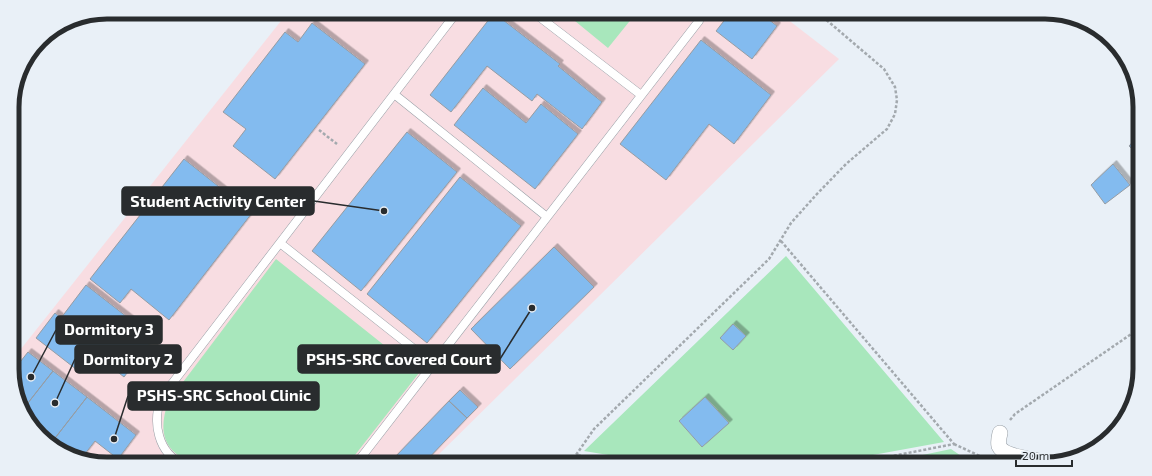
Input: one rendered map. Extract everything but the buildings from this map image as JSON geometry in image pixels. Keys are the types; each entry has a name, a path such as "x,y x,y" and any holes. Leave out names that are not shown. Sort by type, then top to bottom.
{"street":[{"path":"1000,433 998,440 999,446 1006,453 1023,457"}],"lane":[{"path":"172,457 168,454 158,436 158,408 161,398 452,19"},
{"path":"542,19 641,95"},
{"path":"361,457 699,19"},
{"path":"394,94 547,217"},
{"path":"280,243 433,364"}],"path":[{"path":"588,457 576,455 594,429 769,259 791,224 816,194 846,164 887,128 895,114 897,100 895,87 884,69 825,19"},
{"path":"319,130 337,144"},
{"path":"781,241 954,444 982,457"},
{"path":"1000,433 1016,414 1133,333"},
{"path":"887,457 954,444"}],"shaded area":[{"path":"282,19 787,19 839,59 436,457 107,457 84,454 68,448 58,442 41,427 34,418 28,408 21,386 19,375 19,351"}],"green space":[{"path":"573,19 631,19 608,48"},
{"path":"786,256 944,442 862,457 621,457 584,451"},
{"path":"276,259 419,373 353,457 181,457 170,447 164,432 165,413 168,402"},
{"path":"951,449 963,457 913,457"}],"place":[{"name":"Student Activity Center","path":"384,211"},
{"name":"PSHS-SRC Covered Court","path":"532,308"},
{"name":"Dormitory 3","path":"31,377"},
{"name":"Dormitory 2","path":"55,403"},
{"name":"PSHS-SRC School Clinic","path":"114,439"}]}
